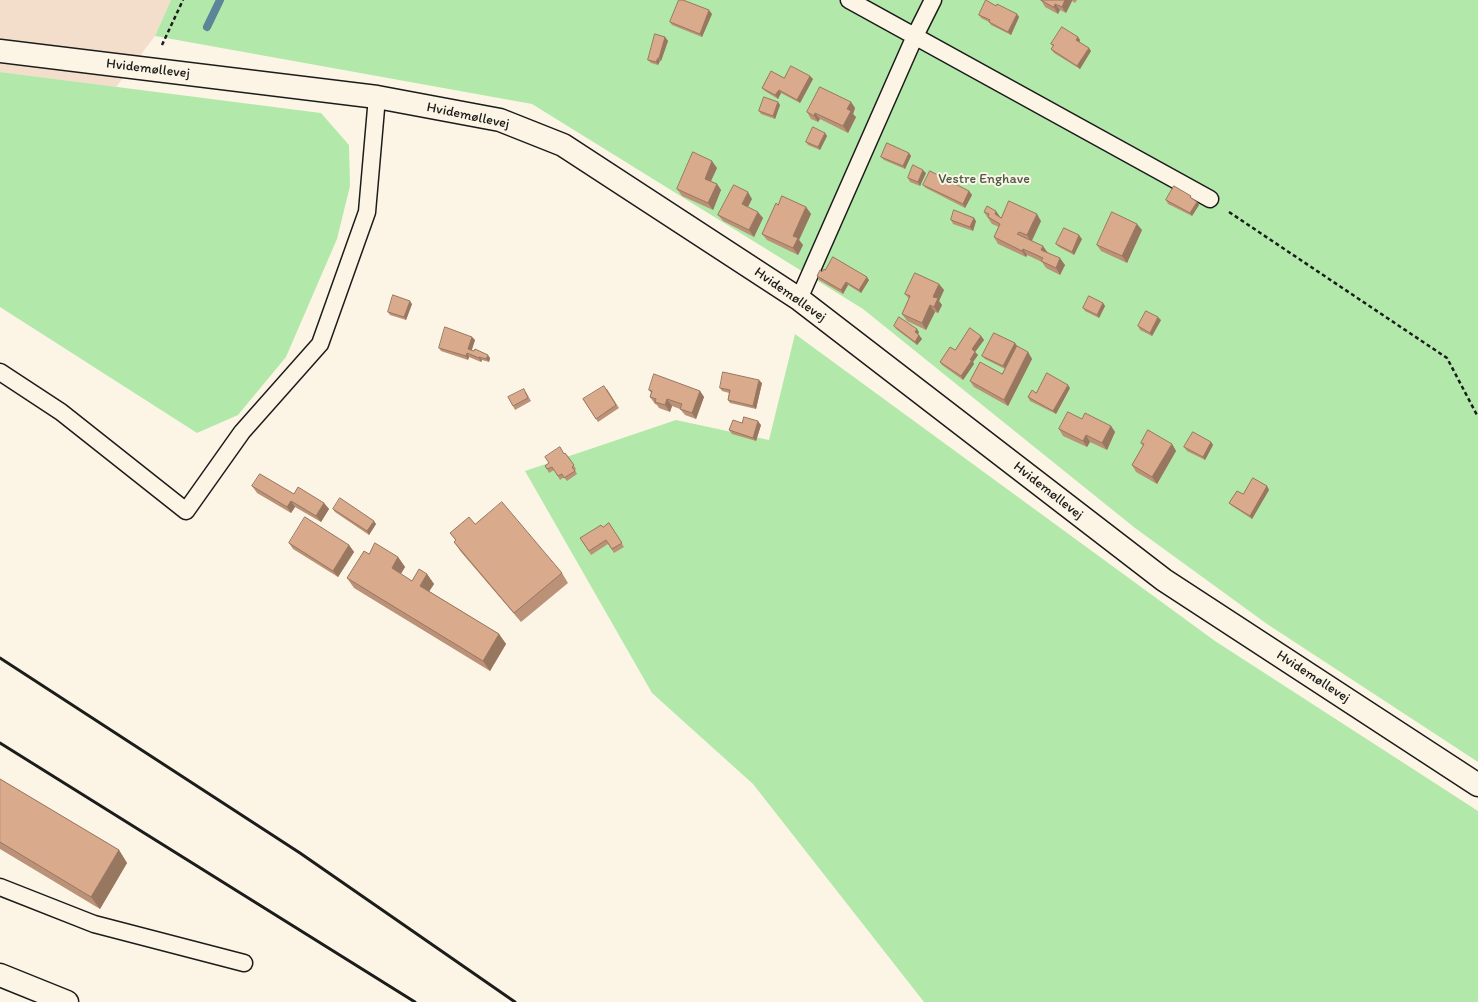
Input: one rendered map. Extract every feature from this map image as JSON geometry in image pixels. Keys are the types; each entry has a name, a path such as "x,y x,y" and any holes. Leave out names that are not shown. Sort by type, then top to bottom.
{"street":[{"name":"Hvidemøllevej","path":"0,51 378,97 500,120 563,145 799,299 1164,580 1478,785"},
{"path":"0,975 45,998 67,1002"}],"lane":[{"path":"849,0 1210,199"},
{"path":"799,299 915,36 933,0"},
{"path":"0,372 61,412 186,511 242,432 320,344 367,212 378,97"},
{"path":"0,887 94,924 244,963"}],"path":[{"path":"150,69 183,0"},
{"path":"1210,199 1447,358 1478,417"}],"shaded area":[{"path":"0,0 171,0 155,36 116,87 0,72"}],"green space":[{"name":"Vestre Enghave","path":"171,0 1478,0 1478,762 1267,624 1135,528 863,309 532,104 155,36"},
{"path":"0,72 321,113 349,145 350,186 337,239 286,357 238,415 197,433 0,307"},
{"path":"795,334 1215,641 1478,811 1478,1002 924,1002 753,784 652,693 525,471 676,420 769,440"}],"building":[{"path":"679,0 683,0 709,10 700,34 670,22"},
{"path":"986,0 996,6 997,4 1017,14 1008,32 989,22 990,20 979,15"},
{"path":"1041,0 1065,0 1062,7 1055,4 1054,7"},
{"path":"1062,27 1078,37 1076,40 1089,48 1077,66 1051,49 1054,45 1051,44"},
{"path":"655,34 665,37 659,58 656,62 648,60"},
{"path":"791,66 810,76 797,100 779,90 775,95 762,88 771,71 784,78"},
{"path":"820,87 851,102 847,109 851,111 843,126 815,113 814,116 807,112"},
{"path":"764,97 778,102 773,116 759,111"},
{"path":"813,127 825,133 818,147 806,142"},
{"path":"887,143 909,153 903,166 881,157"},
{"path":"693,152 712,161 705,179 717,184 708,203 677,189"},
{"path":"913,165 923,170 918,182 908,178"},
{"path":"930,171 969,191 963,204 923,185"},
{"path":"734,185 748,192 742,204 758,212 749,230 718,215"},
{"path":"1174,186 1191,196 1190,197 1197,202 1190,213 1166,200"},
{"path":"782,196 806,207 793,236 798,238 793,248 762,234 776,203 778,205"},
{"path":"1009,201 1037,214 1027,235 1019,232 1017,234 1043,246 1041,250 1060,258 1056,268 1041,261 1043,258 1023,249 1022,251 994,237 1000,224 988,217 989,214 984,212 987,206 996,211 995,214 1001,218"},
{"path":"954,210 974,218 970,227 951,220"},
{"path":"1112,212 1137,224 1122,256 1097,245"},
{"path":"1064,228 1079,235 1072,252 1056,244"},
{"path":"833,257 867,277 859,290 846,282 841,290 817,276 820,270 822,272 824,269 825,270"},
{"path":"915,273 939,284 933,297 938,298 934,307 930,305 922,323 902,314 910,296 905,294"},
{"path":"393,295 410,301 404,317 388,312"},
{"path":"1089,296 1103,303 1097,315 1083,308"},
{"path":"1146,311 1158,317 1150,333 1138,326"},
{"path":"899,317 917,329 915,332 919,335 915,342 894,326"},
{"path":"445,327 472,337 468,349 474,351 475,349 488,355 486,359 467,353 466,356 439,348"},
{"path":"970,328 981,336 972,349 975,352 970,360 972,360 961,376 940,362 950,347 955,350"},
{"path":"994,333 1015,343 1003,366 982,356"},
{"path":"1017,346 1028,352 1004,400 970,381 980,362 1002,374"},
{"path":"723,372 759,380 753,406 728,400 730,390 720,388"},
{"path":"1047,373 1068,385 1053,411 1028,397 1032,390 1036,393"},
{"path":"654,374 700,391 692,413 680,409 682,404 667,399 665,405 655,402 656,399 650,397 652,391 649,390"},
{"path":"604,386 616,405 596,419 583,399"},
{"path":"524,389 528,398 513,406 508,397"},
{"path":"1068,412 1082,419 1085,413 1111,426 1102,443 1086,435 1083,441 1059,429"},
{"path":"744,417 758,421 753,438 729,430 733,420 742,423"},
{"path":"1148,430 1172,444 1152,477 1132,465 1144,444 1141,443"},
{"path":"1193,432 1211,442 1203,457 1184,447"},
{"path":"560,447 574,465 572,467 575,471 564,478 562,474 558,476 552,467 547,469 545,466 549,463 545,457"},
{"path":"260,474 294,494 298,487 324,503 316,516 291,501 287,507 252,486"},
{"path":"1253,478 1267,486 1250,516 1229,503 1237,491 1243,494"},
{"path":"340,498 374,521 367,531 333,509"},
{"path":"502,502 562,573 514,613 454,542 456,540 450,533 469,517 475,524"},
{"path":"305,517 349,545 333,571 289,543"},
{"path":"609,523 622,543 612,549 606,540 589,551 580,538 601,525 603,527"},
{"path":"375,543 398,557 392,568 412,581 419,569 427,574 420,586 499,634 483,661 347,578 364,551 369,554"},
{"path":"0,779 119,850 91,897 0,842"}],"waterway":[{"path":"207,27 220,0"}],"railway":[{"path":"0,658 300,853 515,1002"},
{"path":"0,743 415,1002"}]}
